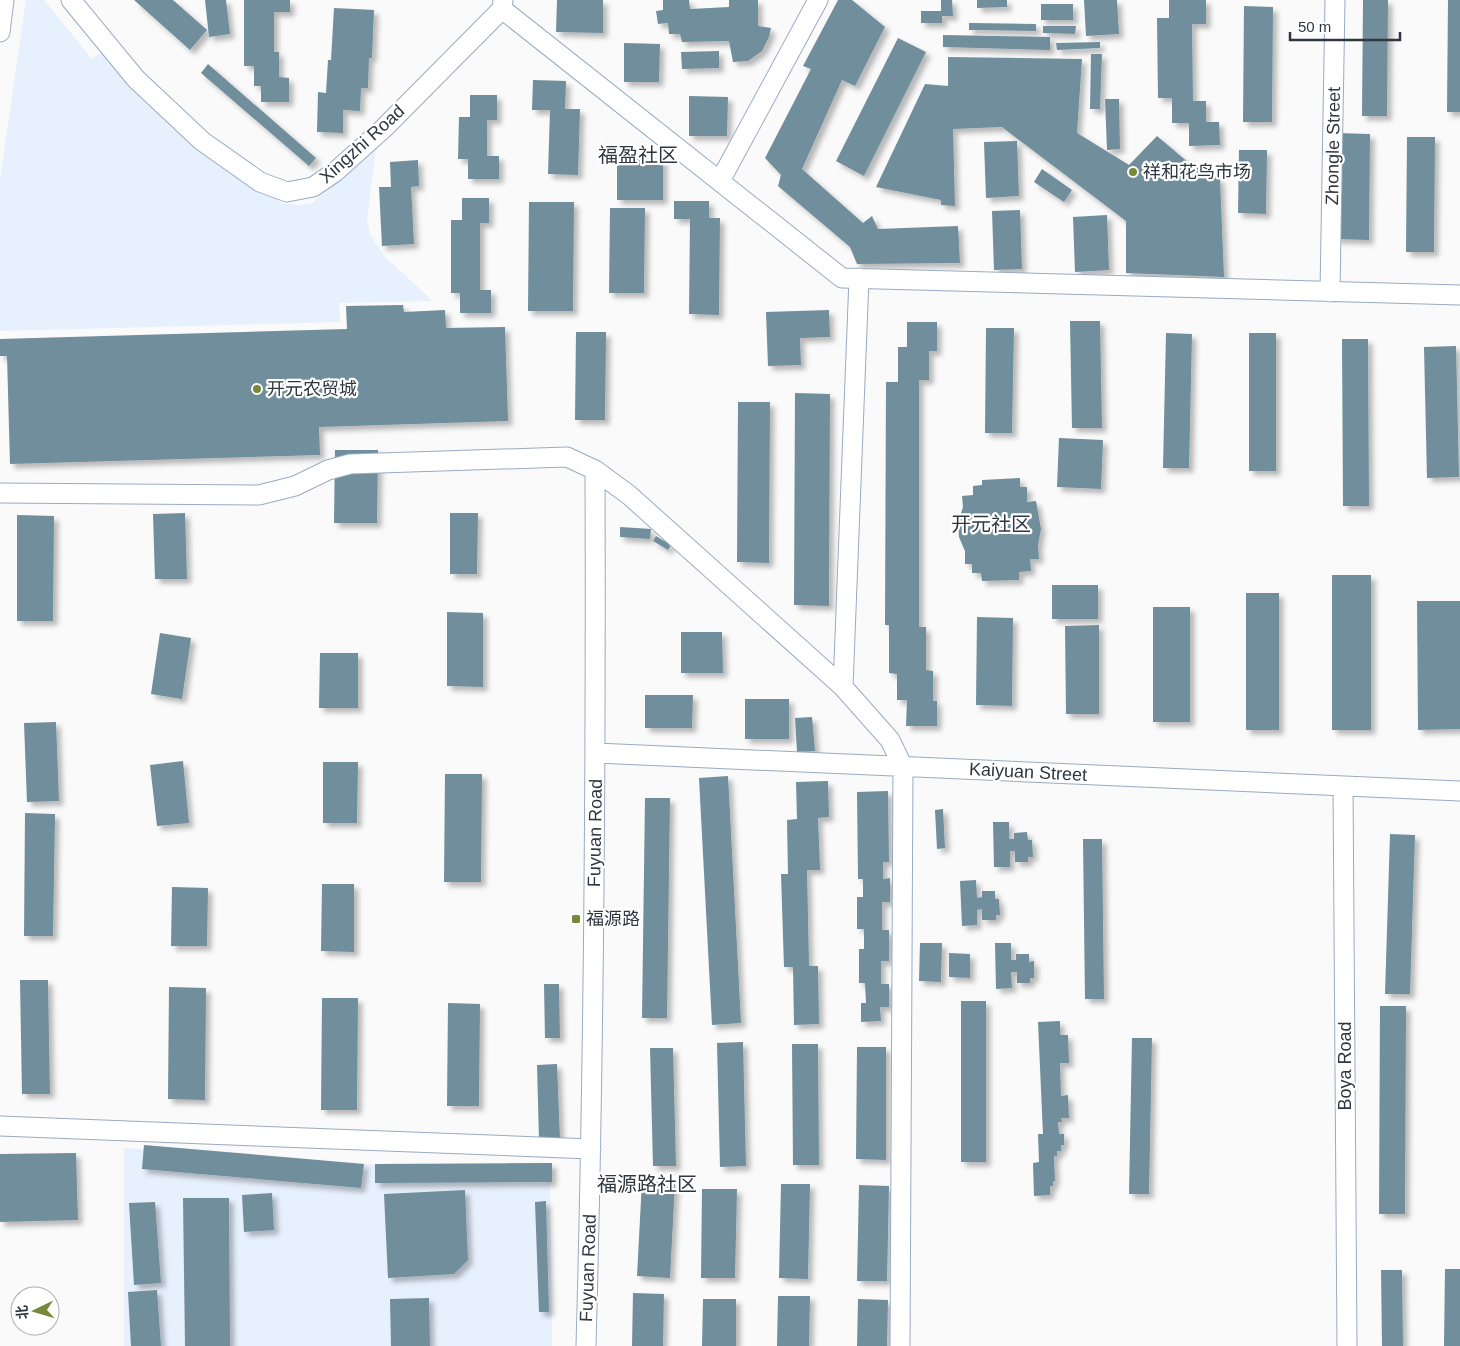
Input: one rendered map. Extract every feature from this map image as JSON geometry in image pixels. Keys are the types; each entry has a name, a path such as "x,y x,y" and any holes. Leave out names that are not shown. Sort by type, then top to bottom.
{"street":[{"path":"0,32 4,0"},
{"name":"Xingzhi Road","path":"71,0 136,79 202,141 260,182 287,192 313,187 335,172 384,128 502,4"},
{"path":"720,181 818,0"},
{"name":"Zhongle Street","path":"1330,292 1335,0"},
{"path":"502,4 842,278 1460,295"},
{"path":"843,687 859,278"},
{"path":"0,493 259,496 295,486 328,470 350,464 567,457 596,470 630,495 843,687 890,740 903,767 900,1346"},
{"name":"Fuyuan Road","path":"586,1346 591,1149 596,753 596,470"},
{"name":"Kaiyuan Street","path":"596,753 1460,792"},
{"name":"Boya Road","path":"1343,786 1347,1346"},
{"path":"0,1126 591,1149"}],"shaded area":[{"path":"26,0 44,0 92,59 104,51 263,192 283,203 299,205 312,203 376,147 367,219 370,234 384,256 433,301 339,303 340,322 0,331 0,179"},
{"path":"124,1148 361,1164 550,1171 552,1346 124,1346"}],"building":[{"path":"134,0 173,0 207,30 190,50"},
{"path":"205,0 226,0 230,34 209,37"},
{"path":"244,0 290,0 290,12 274,12 274,52 279,52 279,77 289,78 289,102 261,102 261,86 254,86 254,66 244,66"},
{"path":"557,0 603,0 603,33 556,32"},
{"path":"663,0 689,0 690,9 729,7 729,0 758,0 758,26 771,28 769,37 762,51 748,61 733,62 729,41 682,42 680,34 669,34 668,23 658,24 656,11 663,10"},
{"path":"838,0 852,0 885,27 855,86 842,80 802,169 863,223 872,216 878,229 958,226 960,263 857,264 850,247 778,186 781,175 765,158 811,69 803,66"},
{"path":"941,0 952,0 953,16 942,16 942,23 921,23 921,11 941,11"},
{"path":"977,0 1007,0 1007,7 977,8"},
{"path":"1084,0 1117,0 1119,34 1086,36"},
{"path":"1169,0 1206,0 1206,24 1192,24 1193,101 1206,101 1206,122 1219,122 1220,145 1189,146 1189,123 1172,123 1172,98 1158,98 1157,18 1169,18"},
{"path":"1363,0 1388,0 1387,116 1362,116"},
{"path":"1448,0 1460,0 1460,112 1447,112"},
{"path":"1041,4 1073,4 1073,20 1041,20"},
{"path":"1244,6 1273,7 1272,122 1243,122"},
{"path":"334,8 374,10 372,58 369,58 368,88 361,88 360,111 343,110 343,133 317,132 318,92 326,93 328,60 331,60"},
{"path":"969,23 1036,24 1036,31 969,30"},
{"path":"1043,26 1076,26 1075,34 1043,33"},
{"path":"943,35 1050,37 1050,50 943,47"},
{"path":"898,38 926,52 864,176 836,161"},
{"path":"1100,42 1100,48 1057,50 1056,43"},
{"path":"624,43 660,44 659,82 624,82"},
{"path":"719,51 719,68 682,69 681,52"},
{"path":"1091,54 1102,54 1100,109 1090,109"},
{"name":"祥和花鸟市场","path":"948,57 1082,59 1077,133 1129,165 1157,136 1189,163 1220,179 1224,277 1126,273 1126,221 1002,127 953,129 955,206 941,205 941,200 876,187 925,84 948,86"},
{"path":"208,64 316,158 309,166 201,73"},
{"path":"533,80 566,81 565,109 580,109 578,175 548,174 550,110 532,110"},
{"path":"470,95 497,95 497,120 487,120 487,156 499,156 499,179 468,179 468,159 458,159 459,117 470,117"},
{"path":"689,96 728,97 727,136 689,136"},
{"path":"1105,99 1119,99 1120,149 1107,150"},
{"path":"1336,133 1370,134 1369,240 1335,239"},
{"path":"1407,137 1435,137 1434,252 1406,252"},
{"path":"1017,141 1019,196 986,198 984,142"},
{"path":"1239,150 1267,150 1266,214 1238,213"},
{"path":"617,158 663,159 663,200 617,200"},
{"path":"418,160 419,186 411,187 414,244 382,246 379,187 391,187 390,162"},
{"path":"1042,169 1072,190 1064,202 1034,182"},
{"path":"462,198 489,198 489,223 480,223 480,290 491,290 491,313 460,313 460,293 451,293 451,220 462,220"},
{"path":"674,201 709,201 709,218 720,218 719,315 689,314 690,219 674,219"},
{"path":"529,202 574,202 573,311 528,311"},
{"path":"610,208 645,208 644,293 609,293"},
{"path":"1020,210 1022,269 994,270 992,211"},
{"path":"1107,215 1109,270 1075,272 1073,217"},
{"name":"开元农贸城","path":"403,305 404,312 445,310 446,328 505,327 508,421 319,427 320,455 10,464 7,356 0,356 0,339 347,329 346,306"},
{"path":"829,310 830,337 800,338 801,365 768,366 766,312"},
{"path":"1070,321 1100,321 1102,428 1072,428"},
{"path":"907,322 937,322 937,351 929,351 929,380 919,380 919,627 926,627 926,670 933,671 933,701 937,701 937,726 906,726 907,700 897,700 897,674 889,673 889,625 885,625 886,382 898,382 898,347 907,347"},
{"path":"986,328 1014,328 1012,433 985,433"},
{"path":"576,332 606,332 605,420 575,420"},
{"path":"1166,333 1192,334 1189,468 1163,468"},
{"path":"1249,333 1276,333 1276,471 1249,471"},
{"path":"1342,339 1368,339 1369,506 1343,506"},
{"path":"1456,346 1459,477 1427,478 1424,347"},
{"path":"795,393 830,394 829,606 794,605"},
{"path":"738,402 770,402 769,563 737,562"},
{"path":"1059,438 1103,440 1101,489 1057,487"},
{"path":"335,450 378,450 377,523 334,523"},
{"path":"1020,478 1020,487 1027,487 1027,502 1036,501 1041,529 1038,545 1039,559 1030,559 1031,571 1019,572 1019,580 982,581 981,573 972,573 972,564 965,564 965,551 959,537 958,522 963,507 962,496 973,495 973,486 982,485 982,480"},
{"path":"185,513 187,579 155,579 153,514"},
{"path":"450,513 478,513 477,574 450,574"},
{"path":"17,515 54,516 53,621 17,621"},
{"path":"620,527 651,529 650,539 620,537"},
{"path":"656,536 671,545 668,550 653,541"},
{"path":"1332,575 1371,575 1371,730 1332,730"},
{"path":"1052,585 1098,585 1098,619 1052,619"},
{"path":"1246,593 1279,593 1279,730 1246,730"},
{"path":"1417,601 1460,601 1460,729 1418,730"},
{"path":"1153,607 1190,607 1190,722 1153,722"},
{"path":"447,612 483,613 483,687 447,686"},
{"path":"977,617 1013,618 1012,706 976,705"},
{"path":"1099,625 1099,714 1066,714 1065,626"},
{"path":"681,632 722,632 723,673 681,673"},
{"path":"160,633 191,638 182,699 151,694"},
{"path":"320,653 358,653 358,708 319,708"},
{"path":"645,695 693,695 692,728 645,728"},
{"path":"745,699 789,699 789,739 745,739"},
{"path":"812,717 815,751 797,752 795,718"},
{"path":"56,722 59,801 27,802 24,723"},
{"path":"183,761 189,823 157,826 150,765"},
{"path":"323,762 358,762 357,823 323,823"},
{"path":"445,774 482,774 481,882 444,882"},
{"path":"728,776 741,1023 712,1025 699,778"},
{"path":"828,781 829,817 818,818 820,870 807,870 809,966 818,966 819,1024 794,1025 793,967 784,967 781,874 788,874 787,820 797,819 796,782"},
{"path":"888,791 889,862 883,862 883,879 890,878 890,902 882,902 882,930 889,930 889,961 881,961 881,984 889,984 889,1007 880,1007 881,1021 861,1022 861,1003 866,1003 865,983 859,983 859,949 864,949 864,929 857,929 857,897 863,897 863,879 858,879 857,792"},
{"path":"645,798 670,798 667,1018 642,1018"},
{"path":"943,809 945,848 937,849 935,810"},
{"path":"25,813 55,814 53,936 24,936"},
{"path":"993,822 1009,822 1009,839 1014,839 1014,833 1027,832 1028,840 1032,840 1033,857 1028,857 1028,862 1015,862 1015,851 1010,851 1010,867 994,867"},
{"path":"1390,834 1415,835 1410,994 1385,994"},
{"path":"1083,839 1102,839 1104,999 1085,999"},
{"path":"976,880 977,898 982,897 982,891 995,891 995,899 999,899 1000,915 996,915 996,920 982,920 982,909 977,910 977,925 962,926 960,881"},
{"path":"322,884 354,884 354,952 321,951"},
{"path":"172,887 208,888 207,946 171,946"},
{"path":"920,943 942,943 941,982 919,981"},
{"path":"995,943 1011,943 1011,960 1016,960 1016,954 1029,954 1029,962 1034,961 1034,978 1030,978 1030,983 1017,983 1017,972 1011,972 1012,988 996,989"},
{"path":"949,953 970,954 970,978 949,977"},
{"path":"20,980 48,980 50,1094 22,1094"},
{"path":"544,984 559,984 560,1038 545,1038"},
{"path":"169,987 206,988 205,1100 168,1099"},
{"path":"322,998 358,998 357,1110 321,1110"},
{"path":"961,1001 986,1001 986,1162 961,1162"},
{"path":"448,1003 480,1004 479,1106 447,1106"},
{"path":"1380,1006 1406,1006 1405,1214 1379,1214"},
{"path":"1060,1021 1060,1035 1068,1035 1069,1063 1060,1063 1061,1096 1068,1095 1069,1118 1061,1118 1062,1122 1058,1122 1059,1134 1064,1134 1064,1145 1061,1145 1061,1151 1057,1151 1057,1156 1054,1156 1055,1181 1053,1181 1053,1186 1050,1186 1050,1195 1034,1196 1033,1163 1039,1162 1038,1134 1043,1134 1038,1022"},
{"path":"1132,1038 1152,1038 1149,1194 1129,1194"},
{"path":"743,1042 746,1166 720,1167 717,1043"},
{"path":"792,1044 818,1044 819,1165 793,1165"},
{"path":"857,1047 886,1047 886,1160 856,1159"},
{"path":"650,1048 673,1048 676,1166 653,1166"},
{"path":"557,1064 560,1140 539,1140 537,1065"},
{"path":"144,1145 364,1164 361,1188 142,1169"},
{"path":"76,1153 78,1220 0,1222 0,1154"},
{"path":"552,1163 552,1182 375,1183 375,1164"},
{"path":"642,1181 675,1183 670,1278 637,1276"},
{"path":"781,1184 810,1184 808,1279 779,1278"},
{"path":"859,1185 889,1186 887,1281 857,1281"},
{"path":"702,1189 737,1189 735,1278 701,1278"},
{"path":"465,1190 468,1260 454,1274 388,1278 384,1194"},
{"path":"272,1193 274,1230 244,1232 242,1195"},
{"path":"183,1198 229,1198 230,1346 185,1346"},
{"path":"546,1201 549,1312 539,1312 535,1202"},
{"path":"155,1202 161,1283 134,1285 129,1203"},
{"path":"1445,1269 1460,1269 1460,1346 1444,1346"},
{"path":"1381,1270 1402,1270 1403,1346 1382,1346"},
{"path":"157,1290 161,1346 131,1346 128,1292"},
{"path":"633,1293 664,1294 663,1346 632,1346"},
{"path":"778,1296 810,1296 809,1346 777,1346"},
{"path":"429,1298 430,1346 391,1346 390,1299"},
{"path":"703,1299 736,1299 736,1346 702,1346"},
{"path":"858,1299 888,1300 887,1346 857,1346"}],"place":[{"name":"祥和花鸟市场","path":"1133,172"},
{"name":"开元农贸城","path":"257,389"},
{"name":"福源路","path":"576,919"}],"district":[{"name":"福盈社区","path":"638,155"},
{"name":"开元社区","path":"991,524"},
{"name":"福源路社区","path":"647,1184"}]}
